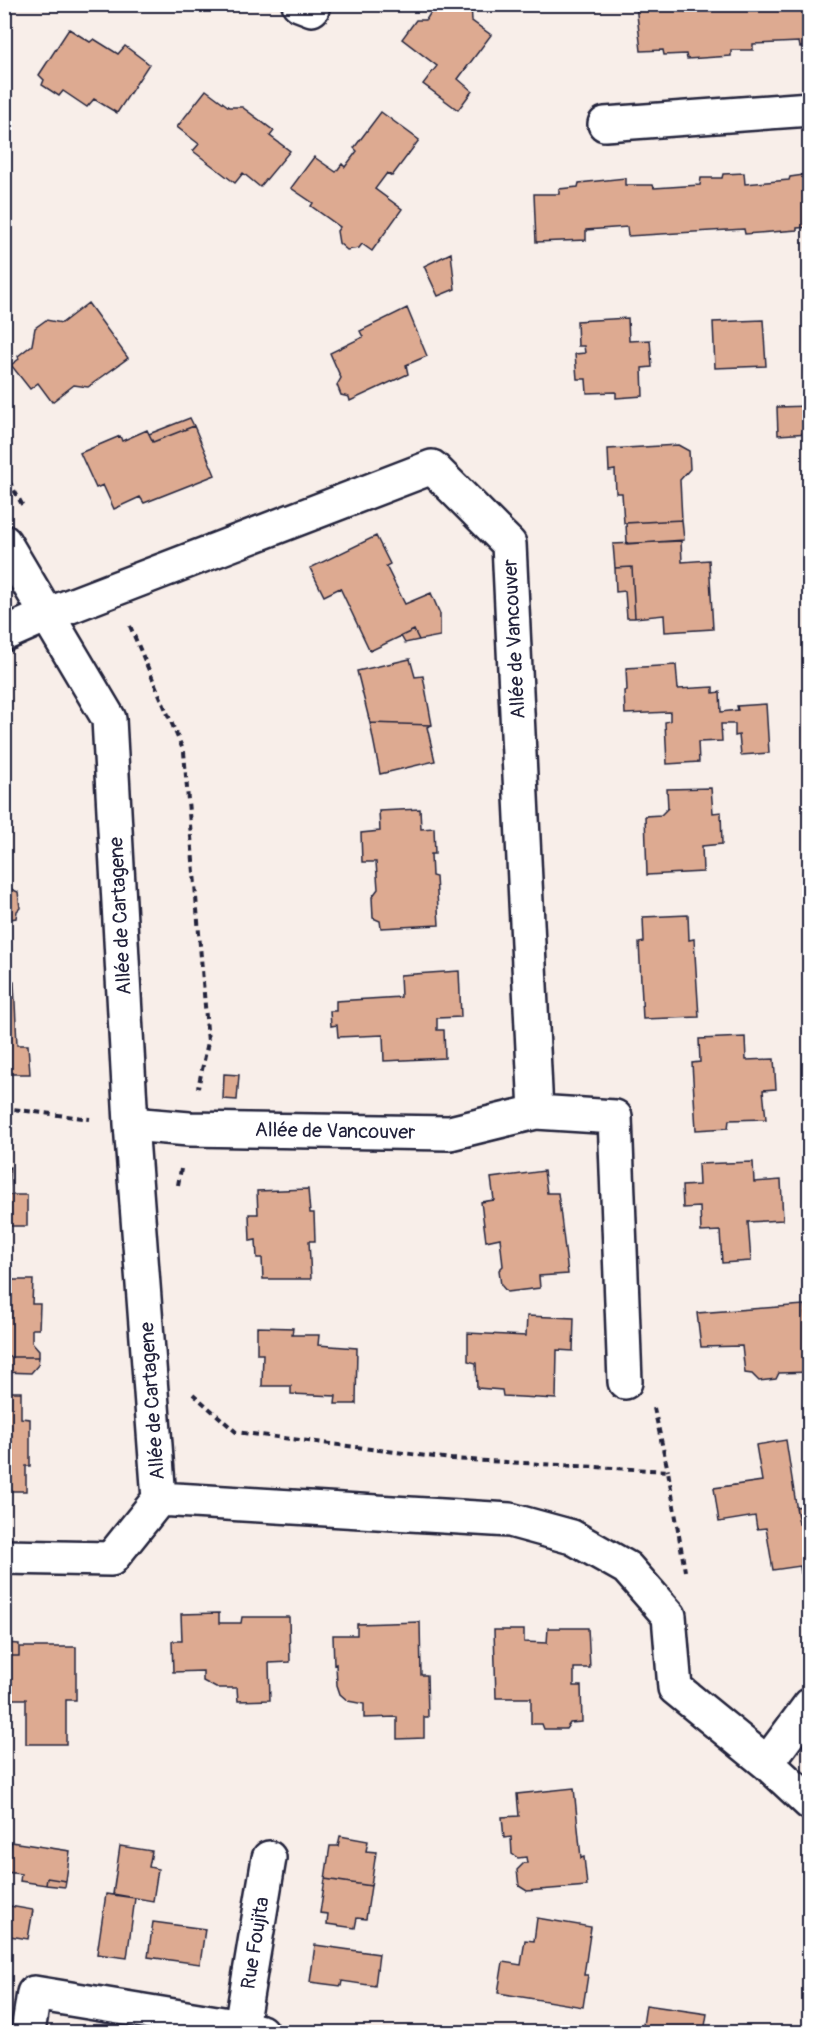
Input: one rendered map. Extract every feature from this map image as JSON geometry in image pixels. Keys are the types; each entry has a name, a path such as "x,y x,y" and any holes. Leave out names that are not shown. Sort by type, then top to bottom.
{"street":[{"path":"605,124 810,109"},
{"name":"Allée de Vancouver","path":"47,615 432,467 509,544 536,1112"},
{"name":"Allée de Cartagene","path":"4,542 110,719 131,1124 159,1499 510,1520 572,1537 627,1569 669,1616 675,1688 767,1763 810,1803"},
{"path":"4,634 47,615"},
{"name":"Allée de Vancouver","path":"131,1124 189,1129 450,1133 536,1112 615,1117 625,1382"},
{"path":"4,1557 111,1559 159,1499"},
{"path":"767,1763 810,1705"},
{"name":"Rue Foujita","path":"28,2032 34,1993 251,2030 269,1858"}],"path":[{"path":"4,1108 131,1124"},
{"path":"625,1382 651,1393 669,1471"}],"building":[{"path":"436,4 471,4 472,21 491,35 458,79 472,91 458,110 423,84 437,66 402,39 416,20 426,20"},
{"path":"685,4 686,12 728,9 728,4 810,4 810,47 800,47 799,42 753,44 753,50 731,50 731,56 687,59 686,54 664,55 663,50 641,51 636,5"},
{"path":"69,29 90,42 94,39 118,54 125,46 149,64 117,113 94,99 87,107 63,91 59,96 42,85 44,80 39,75"},
{"path":"206,90 229,107 242,107 274,131 270,136 290,151 260,187 243,173 235,183 193,151 199,144 177,127"},
{"path":"381,112 419,140 392,176 387,173 375,189 402,209 372,251 362,244 359,248 347,250 339,243 337,231 340,227 311,206 313,203 291,188 314,157 336,172 342,164 345,167 357,151 354,148"},
{"path":"744,173 745,184 789,180 790,177 810,174 810,227 745,234 744,229 628,236 627,227 586,230 586,240 536,242 534,194 559,194 559,189 578,187 579,183 625,178 625,185 653,185 654,188 700,185 701,178 722,178 723,174"},
{"path":"451,253 455,289 438,296 424,266"},
{"path":"88,303 128,358 88,387 74,385 52,402 38,383 30,389 11,365 32,345 35,328 46,320 62,323"},
{"path":"407,308 427,356 406,365 408,374 350,401 349,397 341,395 337,385 341,378 330,353 363,337 360,331"},
{"path":"628,318 629,341 650,340 652,367 642,368 643,396 616,398 616,392 587,393 586,379 577,379 575,354 585,353 584,346 578,346 577,321"},
{"path":"763,320 766,366 715,368 713,322"},
{"path":"809,406 810,433 778,435 777,407"},
{"path":"190,418 194,426 153,442 149,434"},
{"path":"194,426 215,475 144,503 140,497 114,509 103,485 96,488 80,453 120,436 122,441 147,430 153,442"},
{"path":"678,445 689,451 690,469 680,480 682,520 624,523 622,493 616,493 615,470 609,471 608,449"},
{"path":"682,520 684,540 627,544 626,523"},
{"path":"376,536 390,564 386,566 405,604 431,593 440,614 440,636 419,640 414,630 370,651 340,588 324,596 310,568"},
{"path":"681,541 682,562 709,560 713,629 665,632 664,615 635,618 632,567 615,568 613,544"},
{"path":"632,567 635,618 627,618 625,591 616,592 615,568"},
{"path":"414,630 419,640 405,643 401,636"},
{"path":"410,659 415,677 423,676 432,725 370,723 357,671"},
{"path":"676,665 678,689 713,687 713,693 720,692 721,712 738,710 737,706 766,704 769,753 741,755 739,735 735,736 735,724 721,724 722,741 698,742 699,762 667,764 665,722 670,721 670,712 625,714 626,668"},
{"path":"370,723 432,725 427,727 435,761 380,774"},
{"path":"711,788 713,813 721,812 722,844 702,846 703,872 647,875 645,816 661,815 668,808 667,789"},
{"path":"420,809 421,829 434,828 435,854 431,854 432,876 436,877 439,925 381,928 380,921 373,918 372,897 378,889 376,862 362,862 361,833 380,831 379,811"},
{"path":"4,852 11,889 18,892 20,908 16,918 4,920"},
{"path":"688,915 689,940 694,939 699,1017 643,1019 639,943 644,942 643,917"},
{"path":"459,971 461,1017 437,1018 437,1030 444,1030 445,1058 384,1061 383,1035 338,1037 337,1025 331,1026 330,1011 336,1011 336,1001 401,997 400,975"},
{"path":"14,982 17,1045 28,1045 30,1074 4,1074 4,983"},
{"path":"745,1037 746,1060 774,1059 776,1089 763,1090 766,1119 729,1120 728,1128 696,1130 692,1063 700,1062 699,1039"},
{"path":"224,1074 239,1075 237,1100 223,1099"},
{"path":"4,1141 7,1141 7,1168 10,1167 9,1195 27,1195 27,1226 4,1226"},
{"path":"753,1162 754,1182 781,1180 783,1220 748,1222 751,1261 722,1263 720,1231 701,1232 700,1207 683,1208 682,1186 699,1185 698,1164"},
{"path":"544,1171 547,1193 558,1193 568,1274 539,1276 540,1288 507,1292 501,1285 499,1270 503,1266 500,1238 486,1241 481,1202 494,1200 491,1178"},
{"path":"308,1189 310,1213 314,1213 315,1241 309,1241 311,1279 263,1279 262,1258 257,1258 256,1240 250,1241 249,1214 258,1214 257,1191"},
{"path":"4,1280 33,1280 32,1304 40,1304 39,1329 32,1329 32,1342 39,1350 39,1357 4,1357"},
{"path":"804,1305 807,1331 810,1333 809,1372 779,1373 776,1379 759,1381 752,1374 745,1373 742,1346 701,1347 697,1313"},
{"path":"527,1316 574,1318 573,1351 557,1350 556,1399 503,1396 502,1390 477,1388 476,1363 468,1361 468,1333 526,1336"},
{"path":"257,1327 293,1328 292,1335 319,1335 318,1345 357,1348 356,1404 335,1404 336,1396 291,1394 291,1386 262,1386 263,1354 257,1354"},
{"path":"4,1357 39,1357 38,1365 31,1373 4,1372"},
{"path":"4,1392 21,1392 21,1418 30,1419 30,1466 26,1466 26,1491 4,1491"},
{"path":"786,1440 799,1524 810,1522 810,1571 801,1573 800,1566 773,1570 766,1528 757,1529 755,1516 719,1522 714,1488 762,1481 756,1445"},
{"path":"810,1505 810,1522 799,1524 796,1507"},
{"path":"219,1613 219,1623 241,1623 242,1617 289,1617 290,1662 269,1663 270,1700 238,1701 237,1688 216,1688 203,1681 203,1671 173,1672 172,1641 182,1641 181,1614"},
{"path":"420,1622 421,1675 427,1675 428,1717 424,1717 424,1738 397,1739 397,1717 364,1718 364,1704 348,1701 340,1694 336,1664 334,1665 333,1635 357,1635 357,1624"},
{"path":"548,1628 588,1628 590,1668 574,1668 574,1686 581,1686 582,1722 570,1723 566,1729 544,1729 542,1724 531,1724 531,1698 496,1698 494,1630 524,1630 524,1642 547,1643"},
{"path":"4,1643 19,1644 19,1656 4,1656"},
{"path":"19,1647 76,1647 76,1700 66,1700 66,1744 26,1744 26,1699 4,1699 4,1656 19,1656"},
{"path":"574,1788 581,1858 584,1857 587,1886 527,1891 519,1886 517,1870 527,1863 526,1857 518,1858 512,1854 511,1837 504,1838 502,1817 519,1816 517,1794"},
{"path":"340,1836 368,1841 366,1851 376,1852 371,1886 325,1879 330,1846 338,1846"},
{"path":"11,1842 70,1851 66,1881 47,1878 46,1885 20,1881 21,1874 6,1872"},
{"path":"120,1846 152,1851 149,1867 158,1869 153,1901 113,1894"},
{"path":"47,1878 66,1881 65,1887 46,1885"},
{"path":"325,1879 371,1886 366,1919 357,1918 355,1928 327,1924 328,1914 320,1913"},
{"path":"106,1894 135,1898 127,1958 97,1954"},
{"path":"4,1905 33,1910 28,1939 4,1935"},
{"path":"537,1918 591,1927 584,1975 588,1975 583,2007 498,1993 503,1962 521,1965 525,1940 534,1941"},
{"path":"153,1922 205,1929 200,1964 148,1957"},
{"path":"315,1945 379,1954 375,1986 342,1981 341,1986 310,1982"},
{"path":"646,2005 707,2014 704,2032 642,2032"}]}
